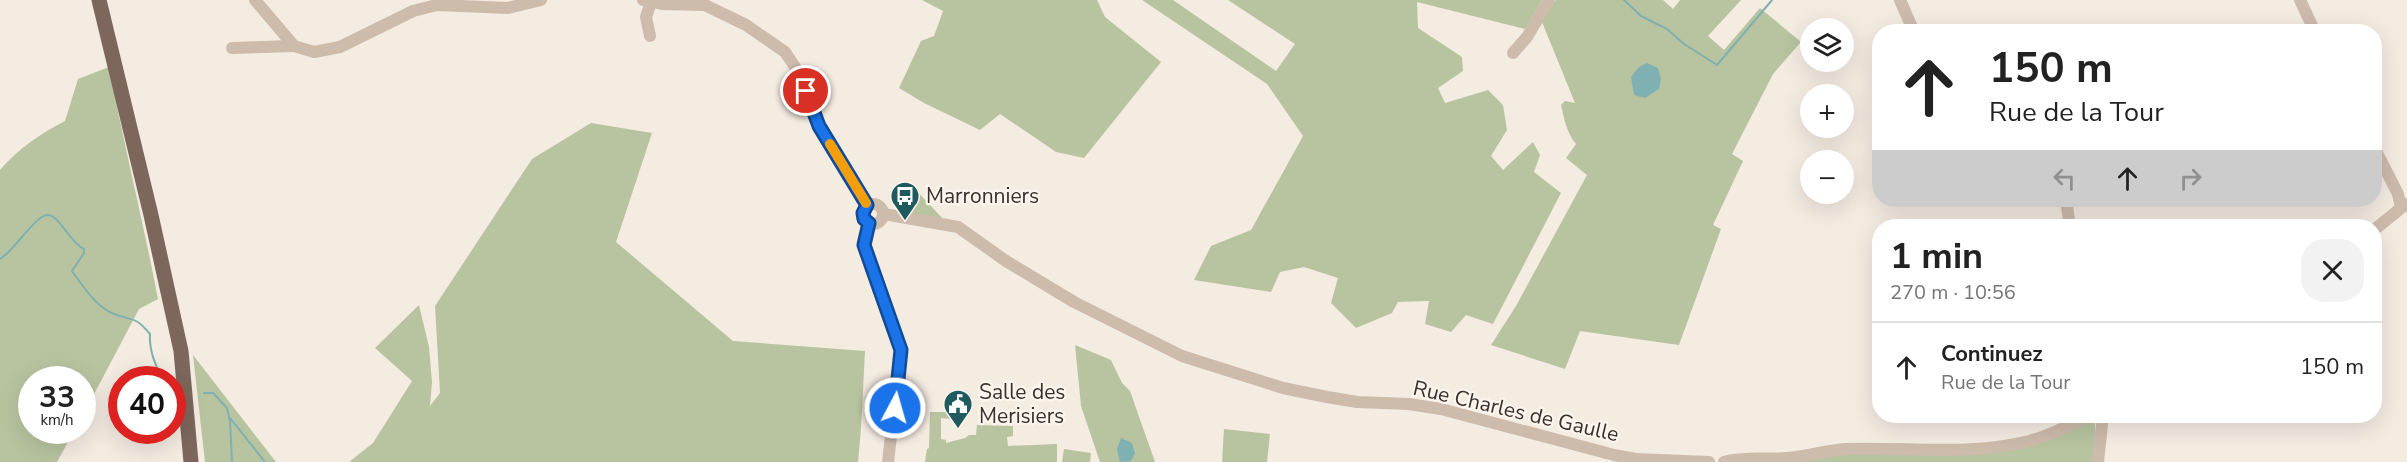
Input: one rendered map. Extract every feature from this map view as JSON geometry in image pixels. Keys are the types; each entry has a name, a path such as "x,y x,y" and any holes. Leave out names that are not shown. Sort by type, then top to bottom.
{"main road":[{"path":"99,0 151,215 180,351 191,462"}],"street":[{"path":"255,0 294,46"},
{"path":"232,48 294,46 314,52 327,52 413,12 437,5 508,8 541,0"},
{"path":"1513,53 1527,37 1549,0"},
{"path":"1900,0 1910,24"},
{"path":"2300,0 2311,24"},
{"path":"650,36 646,17 647,1 704,3 754,30 784,52 800,73 819,126 867,205"},
{"path":"2382,163 2404,206 2382,224"},
{"path":"867,205 878,204 884,214 880,222 869,223"},
{"path":"867,205 863,216 869,223"},
{"name":"Rue Charles de Gaulle","path":"884,214 958,227 1035,279 1133,332 1182,356 1283,388 1357,402 1409,404 1442,410 1636,459 1709,462"},
{"path":"869,223 864,245 901,350 888,462"},
{"path":"2059,429 2067,423"},
{"path":"1724,462 1755,457 1796,458 1807,453 1845,449 1968,450 2031,440 2072,423"},
{"path":"2098,462 2102,423"}],"green space":[{"path":"922,0 1097,0 1105,17 1161,62 1084,158 1056,152 1000,114 980,130 924,103 899,88 921,41 934,36 943,11"},
{"path":"1142,0 1173,0 1276,71 1295,44 1228,0 1542,0 1525,29 1417,2 1418,28 1462,57 1463,71 1438,88 1445,103 1488,90 1503,105 1507,130 1491,156 1503,170 1533,142 1540,155 1534,172 1561,193 1493,324 1466,315 1451,332 1425,324 1429,301 1398,302 1392,313 1356,328 1331,303 1338,278 1304,267 1280,272 1271,292 1194,280 1211,246 1251,230 1303,136 1267,84"},
{"path":"1556,0 1663,0 1673,9 1680,0 1741,0 1708,36 1724,50 1760,8 1800,41 1773,74 1732,154 1743,161 1713,225 1721,229 1679,345 1580,331 1565,369 1491,345 1516,306 1587,175 1566,158 1576,144 1568,131 1561,105 1565,101 1575,103 1542,22 1548,8"},
{"path":"109,67 158,299 139,309 96,390 96,366 18,366 18,444 67,444 57,462 0,462 0,170 30,142 65,121 78,79"},
{"path":"591,123 652,133 616,242 733,341 865,351 858,462 349,462 373,443 412,381 375,348 419,305 429,347 432,382 430,406 440,393 435,306 532,159"},
{"path":"915,189 944,220 900,211"},
{"path":"1075,345 1111,360 1122,383 1130,391 1155,462 1100,462 1081,406"},
{"path":"193,355 276,462 205,462"},
{"path":"930,412 952,412 952,419 941,418 941,439 946,440 946,443 969,435 976,435 977,425 1013,426 1013,436 1007,437 1008,446 1057,444 1057,462 925,462 929,448"},
{"path":"2082,423 2095,423 2096,462 1753,462 1859,451 1955,454 2029,447"},
{"path":"1224,429 1270,434 1267,462 1222,462"},
{"path":"1064,449 1091,453 1090,462 1062,462"}],"water":[{"path":"1647,63 1658,68 1661,79 1659,89 1645,98 1634,95 1631,77 1639,67"},
{"path":"1121,438 1132,443 1135,453 1131,461 1120,462 1117,449"}],"waterway":[{"path":"1624,0 1641,16 1667,29 1684,44 1717,65 1772,0"},
{"path":"0,259 36,221 47,215 56,219 74,241 84,249 84,253 72,271 90,295 107,311 137,321 145,328 150,334 156,366"},
{"path":"204,393 213,393 227,408 232,462"},
{"path":"230,418 265,462"}],"slow traffic":[{"path":"830,144 866,203"}],"place":[{"name":"Marronniers","path":"905,222"},
{"name":"Salle des Merisiers","path":"958,430"}],"route":[{"path":"806,91 819,126 867,205 863,213 864,219 869,223 864,245 901,350 895,408"}]}
